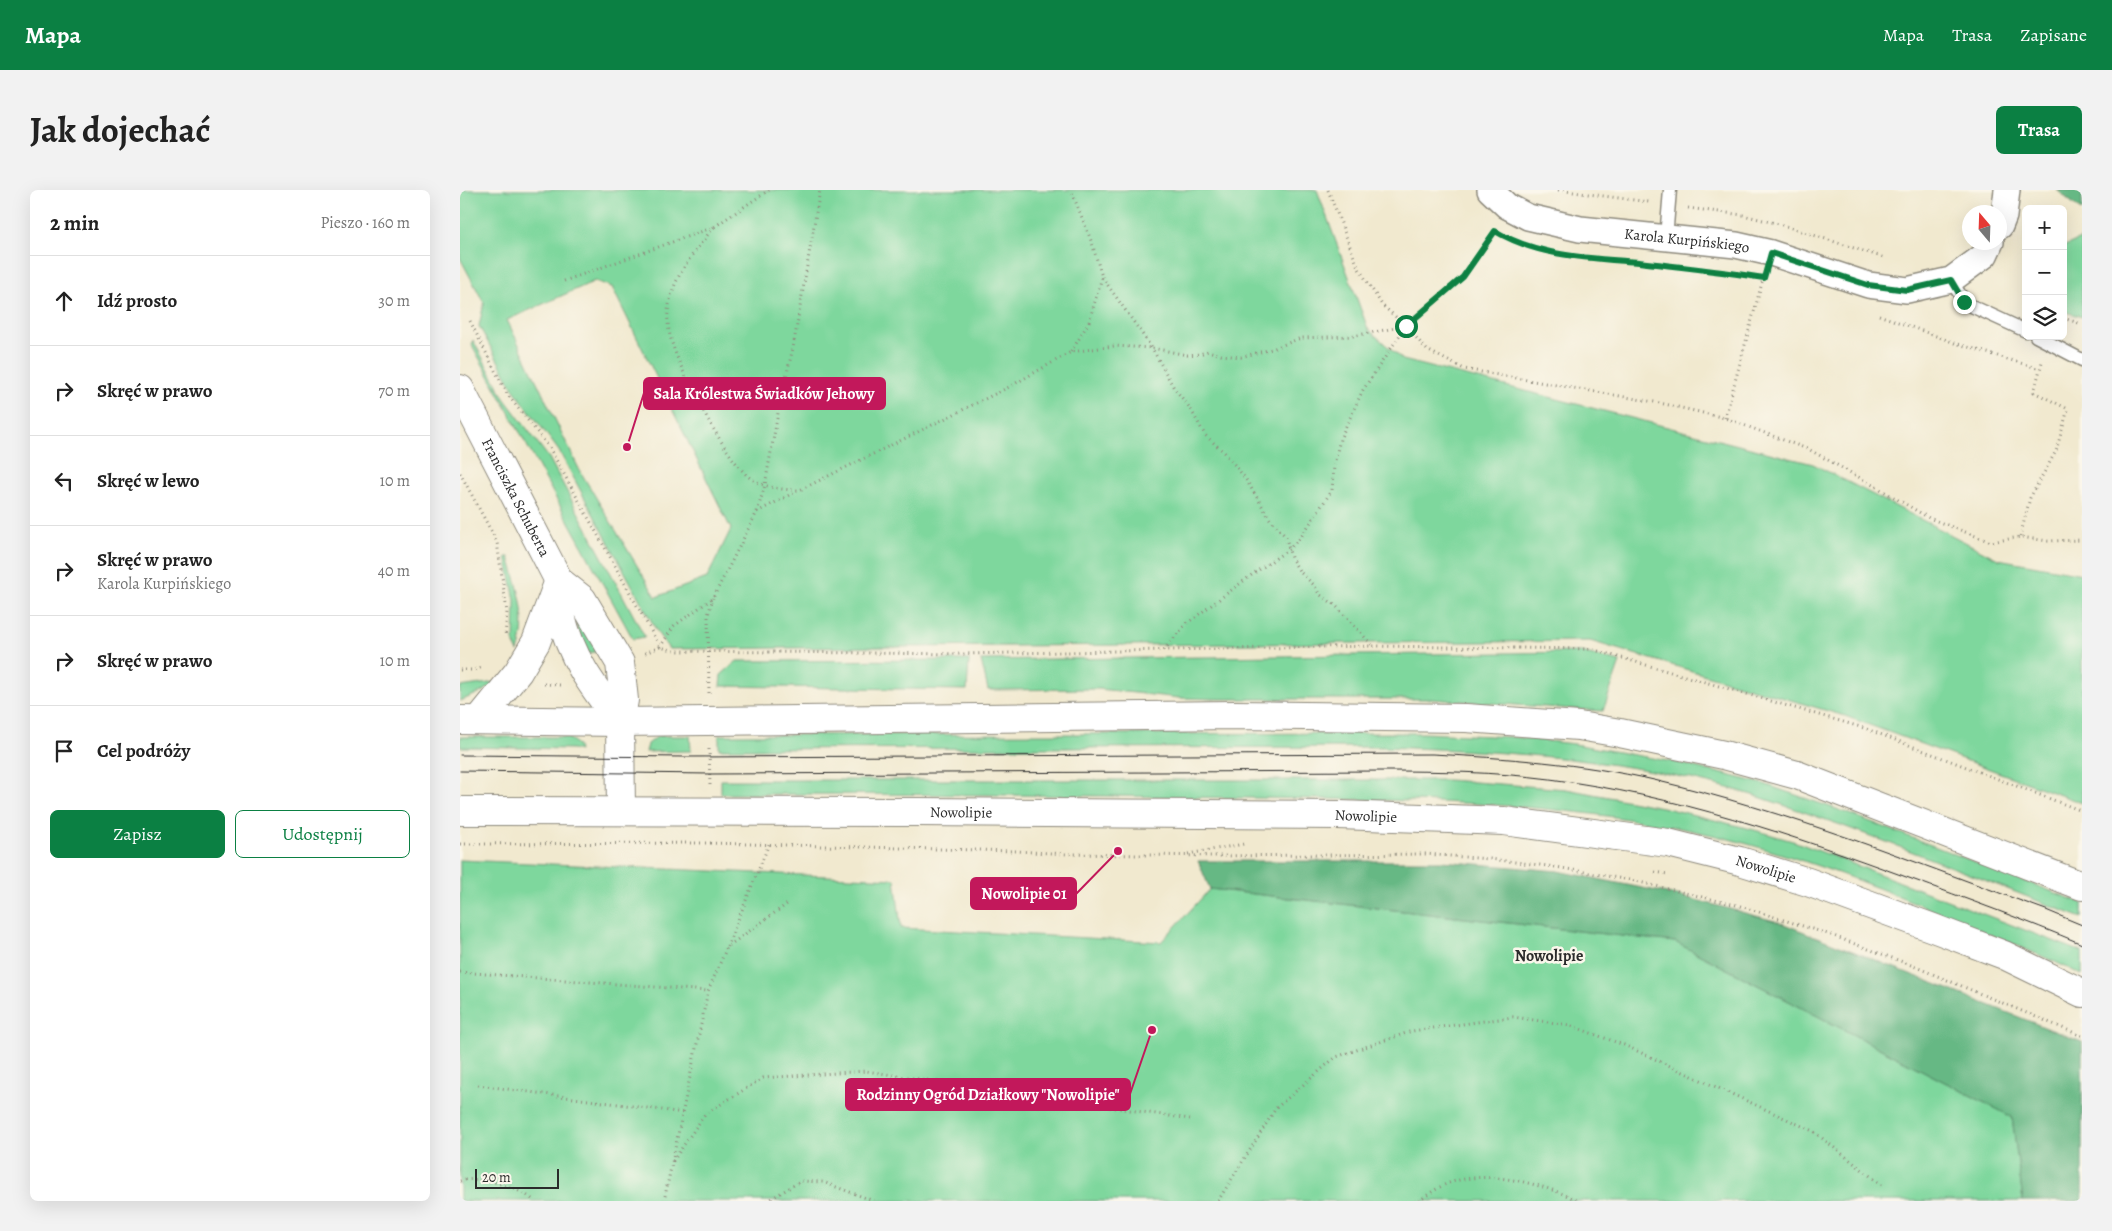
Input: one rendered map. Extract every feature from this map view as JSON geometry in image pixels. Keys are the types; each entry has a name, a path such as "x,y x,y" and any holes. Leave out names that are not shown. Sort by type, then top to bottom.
{"main road":[{"name":"Franciszka Schuberta","path":"460,389 559,581 561,615 577,660 586,677 620,722"},
{"name":"Franciszka Schuberta","path":"559,581 582,599 620,663 624,700 620,722 621,811"},
{"path":"469,720 518,672 536,642 559,581"},
{"path":"469,720 620,722 1235,715 1466,718 1570,726 1620,732 1797,775 2082,886"},
{"name":"Nowolipie","path":"460,811 1339,815 1504,821 1668,843 1808,882 2004,955 2082,993"}],"street":[{"name":"Karola Kurpińskiego","path":"1490,190 1507,206 1528,217 1580,229 1736,246 1771,253 1868,285 1907,290 1951,280 1984,255 1987,250"},
{"path":"2005,205 2007,190"}],"lane":[{"path":"1666,238 1670,190"},
{"path":"1951,280 1964,302 2022,330"},
{"path":"2044,340 2082,360"}],"path":[{"path":"564,281 714,227 770,190"},
{"path":"709,652 708,615 713,598 756,512 765,486 780,402 797,331 820,190"},
{"path":"1072,190 1092,243 1102,277 1152,348 1174,388 1190,408 1205,435 1225,453 1245,478 1270,519 1286,537 1291,558 1305,578 1315,586 1319,594 1335,605 1373,646"},
{"path":"1328,190 1358,267 1382,304 1406,326 1427,350 1464,369 1660,402 1724,418 1810,450 1929,518 1991,542 2020,537 2048,541 2082,540"},
{"path":"1488,225 1502,235"},
{"path":"714,227 689,258 675,284 668,306 668,323 673,346 692,388 736,464 749,477 765,486 783,490 800,490"},
{"path":"1164,650 1186,624 1253,574 1289,550 1301,537 1332,490 1334,465 1340,438 1363,390 1406,326 1463,277 1495,231"},
{"path":"1754,276 1773,281"},
{"path":"1071,352 1089,322 1102,277"},
{"path":"1724,418 1764,278"},
{"path":"1871,313 1955,343 2040,369"},
{"path":"2067,319 2082,324"},
{"path":"470,321 506,394 549,447 660,647 676,651 709,652 962,654 1373,646 1591,649 1864,728 2082,811"},
{"path":"756,512 1009,387 1071,352 1114,346 1152,348 1187,355 1200,354 1208,350 1221,355 1241,357 1272,349 1301,338 1353,336 1406,326"},
{"path":"2020,537 2030,498 2056,451 2068,409 2034,392"},
{"path":"460,473 496,542 507,612 504,646"},
{"path":"660,647 674,626 713,598"},
{"path":"460,670 474,670 492,665"},
{"path":"460,844 770,844 1067,854 1180,856 1425,854 1490,859 1556,867 1635,881 1740,906 1831,935 1910,965 2082,1036"},
{"path":"664,1201 684,1113 708,991 770,844"},
{"path":"1180,856 1249,844"},
{"path":"1652,871 1672,875"},
{"path":"727,947 790,902"},
{"path":"460,972 708,991"},
{"path":"1218,1201 1276,1108 1336,1057 1412,1031 1513,1017 1569,1025 1624,1044 1813,1131 1883,1186"},
{"path":"673,1161 705,1114 763,1078 866,1071 1190,1119"},
{"path":"478,1085 684,1113"},
{"path":"1419,1201 1442,1186 1478,1177 1523,1181 1579,1201"},
{"path":"460,1181 468,1179 497,1183 529,1196 534,1201"},
{"path":"767,1201 801,1181 823,1182 874,1201"}],"green space":[{"path":"460,190 1317,190 1368,329 1403,360 1813,464 1998,559 2082,574 2082,803 1845,716 1590,641 669,649 659,635 559,451 514,390 479,326 484,303 460,258","holes":["595,281 612,287 731,529 707,578 656,597 580,471 507,320"]},
{"path":"2057,190 2082,190 2082,211"},
{"path":"2080,239 2082,240 2082,317 2067,312 2067,245"},
{"path":"473,340 504,398 549,458 645,637 633,639 472,345"},
{"path":"506,557 509,557 523,615 523,627 518,652 514,644 515,600"},
{"path":"571,605 602,649 588,654 569,607"},
{"path":"1582,652 1620,662 1603,711 1430,699 1219,699 1179,698 1099,689 988,690 981,660"},
{"path":"969,660 967,690 720,686 721,675 737,661"},
{"path":"496,682 484,691 460,701 460,687"},
{"path":"1423,733 1513,737 1574,744 1679,763 1764,784 1845,812 2082,903 2082,918 1881,840 1759,797 1713,784 1666,774 1572,759 1476,751 1381,747 719,749 719,735"},
{"path":"658,736 690,736 691,751 646,752 648,744"},
{"path":"460,737 562,737 573,741 579,751 572,749 460,747"},
{"path":"721,780 1448,780 1566,789 1662,807 1796,842 2082,952 2082,975 1936,911 1824,868 1785,855 1708,834 1617,817 1513,806 1408,801 1052,795 721,794"},
{"path":"460,860 895,879 901,928 1161,942 1210,889 1675,942 2012,1117 2023,1201 460,1201"},
{"path":"1198,861 1442,861 1558,871 1677,895 1779,922 2082,1042 2082,1201 2023,1201 2012,1117 1675,942 1210,889"}],"tram line":[{"path":"460,755 686,757 1432,754 1543,762 1627,774 1754,807 1900,856 2082,925"},
{"path":"460,771 710,774 1405,771 1467,772 1550,779 1642,795 1732,818 1865,862 2082,944"}],"place":[{"name":"Sala Królestwa Świadków Jehowy","path":"627,447"},
{"name":"Nowolipie 01","path":"1118,851"},
{"name":"Rodzinny Ogród Działkowy \"Nowolipie\"","path":"1152,1030"}],"district":[{"name":"Nowolipie","path":"1549,955"}],"route":[{"path":"1406,326 1463,277 1495,231 1528,246 1569,256 1715,270 1764,278 1771,253 1868,285 1907,290 1951,280 1964,302"}]}
